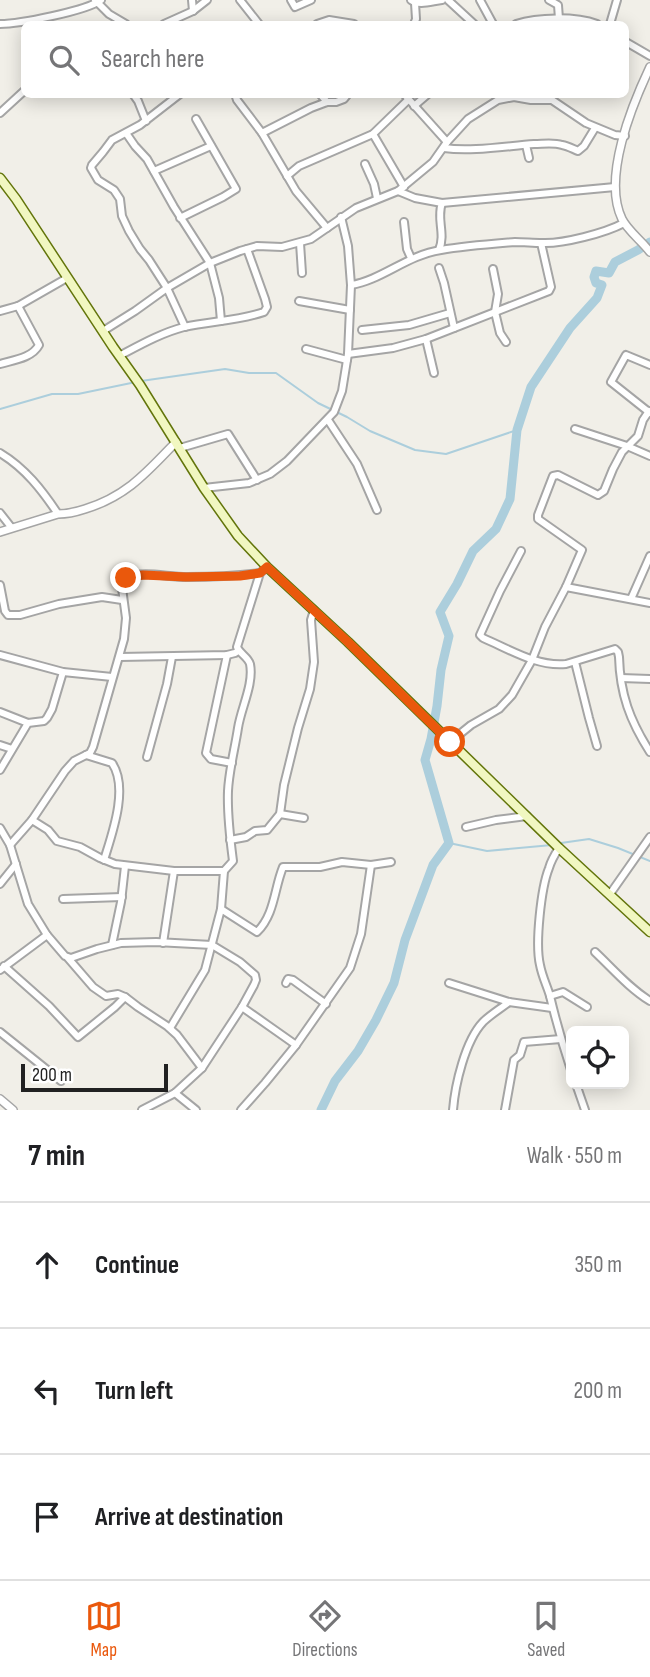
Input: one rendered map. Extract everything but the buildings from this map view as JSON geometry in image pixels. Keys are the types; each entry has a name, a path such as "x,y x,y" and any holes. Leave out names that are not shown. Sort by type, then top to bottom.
{"main road":[{"path":"0,178 139,382 204,488 238,536 556,845 650,932"}],"street":[{"path":"192,0 193,12"},
{"path":"177,21 207,0"},
{"path":"240,0 257,21"},
{"path":"291,0 295,8 311,0"},
{"path":"415,21 413,1 442,0"},
{"path":"448,0 471,21"},
{"path":"480,0 491,21"},
{"path":"549,0 558,5 559,19"},
{"path":"611,21 617,0"},
{"path":"27,21 80,9 97,1 119,21"},
{"path":"526,21 572,21"},
{"path":"0,24 21,22"},
{"path":"629,43 650,56"},
{"path":"647,248 624,223 615,187 618,156 639,91 650,67"},
{"path":"0,113 21,94"},
{"path":"136,98 146,121"},
{"path":"175,98 146,121 112,140 92,164 91,169 98,180 114,190 120,199 122,216 129,231 167,288 184,327"},
{"path":"236,98 262,133 296,191 327,228"},
{"path":"324,98 327,102"},
{"path":"262,133 327,102 345,98"},
{"path":"286,176 299,166 373,134 405,98"},
{"path":"407,98 445,145 453,149 548,143 561,144 578,151 595,128"},
{"path":"414,106 423,98"},
{"path":"103,331 210,263 257,246 282,247 311,239 356,208 401,189 433,162 468,119 499,98"},
{"path":"522,98 546,98"},
{"path":"554,98 586,124 625,136"},
{"path":"180,218 236,190 196,119"},
{"path":"126,133 147,159 180,218 210,263 219,298 221,321"},
{"path":"373,134 401,189 415,198 442,203 615,187"},
{"path":"526,145 529,158"},
{"path":"154,171 211,146"},
{"path":"365,164 377,198"},
{"path":"439,250 443,241 439,213 442,203"},
{"path":"204,488 242,484 270,474 287,461 331,416 342,391 350,310 348,246 341,217"},
{"path":"404,222 411,258"},
{"path":"351,285 360,284 411,258 439,250 575,239 616,228 624,223"},
{"path":"300,243 302,274"},
{"path":"306,349 347,357 393,348 454,328 549,291 551,287 541,243"},
{"path":"119,356 151,339 184,327 264,312 267,307 265,299 247,249"},
{"path":"439,268 454,328"},
{"path":"493,269 498,294 495,312 500,333 506,342"},
{"path":"0,311 18,306 67,278"},
{"path":"299,301 350,310"},
{"path":"0,364 31,354 37,349 38,345 18,306"},
{"path":"362,330 409,325 450,313"},
{"path":"426,338 434,373"},
{"path":"450,742 505,704 532,660 582,550 538,519 553,476 558,475 598,495 604,491 613,469 627,446 638,436 649,412 611,382 626,355 650,365"},
{"path":"331,416 357,464 377,510"},
{"path":"575,429 650,456"},
{"path":"0,532 58,514 93,507 126,490 178,445 228,434 257,480"},
{"path":"0,453 13,461 35,482 58,514"},
{"path":"0,513 11,527"},
{"path":"521,551 480,635 532,660 558,665 615,649 619,657 625,704 650,752"},
{"path":"631,599 650,556"},
{"path":"10,845 32,820 65,771 74,761 90,753 124,639 124,581 129,576 240,576 260,573 267,567"},
{"path":"170,1028 205,970 221,909 224,871 233,861 228,790 250,674 249,662 237,647 260,573"},
{"path":"0,585 8,615 102,597 122,600"},
{"path":"566,587 650,603"},
{"path":"230,840 246,837 255,831 267,830 280,814 284,785 314,673 311,620 314,610"},
{"path":"120,657 227,655 238,651"},
{"path":"0,655 63,672 112,677"},
{"path":"227,655 206,753 211,759 232,763"},
{"path":"147,757 172,657"},
{"path":"575,662 597,746"},
{"path":"0,712 28,723 44,721 49,715 63,672"},
{"path":"621,678 650,679"},
{"path":"0,770 28,723"},
{"path":"0,745 12,749"},
{"path":"86,755 109,761 114,765 117,774 119,790 114,825 104,860"},
{"path":"280,814 304,818"},
{"path":"466,827 527,816"},
{"path":"32,820 48,830 57,842 80,847 104,860 125,866 174,871 224,871"},
{"path":"0,828 10,845 28,904 47,935 93,987 106,996 118,994 125,997 170,1028 202,1068"},
{"path":"610,894 650,837"},
{"path":"556,845 546,875 538,940 540,967 566,1054"},
{"path":"221,909 257,932 263,926 273,904 283,867 320,867 342,862 371,865 391,862"},
{"path":"0,884 16,864"},
{"path":"241,1110 296,1045 350,968 359,944 371,865"},
{"path":"112,945 125,866"},
{"path":"163,943 174,871"},
{"path":"64,899 122,897"},
{"path":"47,935 2,968 49,1006 78,1037 125,997"},
{"path":"68,958 131,942 212,946 240,962 255,975 254,985 242,1007 202,1068 174,1093 142,1110"},
{"path":"596,952 626,983 650,1001"},
{"path":"286,982 288,979 293,980 326,1004"},
{"path":"449,983 509,1002 552,1008"},
{"path":"550,996 564,992 587,1007"},
{"path":"453,1110 467,1048 482,1023 509,1002"},
{"path":"242,1007 296,1045"},
{"path":"0,1032 61,1081"},
{"path":"505,1110 514,1060 520,1055 524,1042 561,1039"},
{"path":"578,1089 584,1110"},
{"path":"174,1093 196,1110"},
{"path":"0,1099 13,1110"}],"waterway":[{"path":"321,1110 335,1081 358,1051 376,1020 394,983 405,940 433,865 449,843 425,760 449,636 440,612 473,551 496,529 510,499 517,430 531,387 570,328 597,298 602,285 596,283 596,271 609,273 615,262 650,242"},
{"path":"141,381 225,369 249,373 276,373 318,403 370,431 415,450 446,454 517,430"},
{"path":"0,409 52,394 78,394 136,382"},
{"path":"561,843 589,839 650,861"},
{"path":"449,843 487,851 552,845"}],"route":[{"path":"126,578 143,575 240,576 260,573 267,567 450,742"}]}
